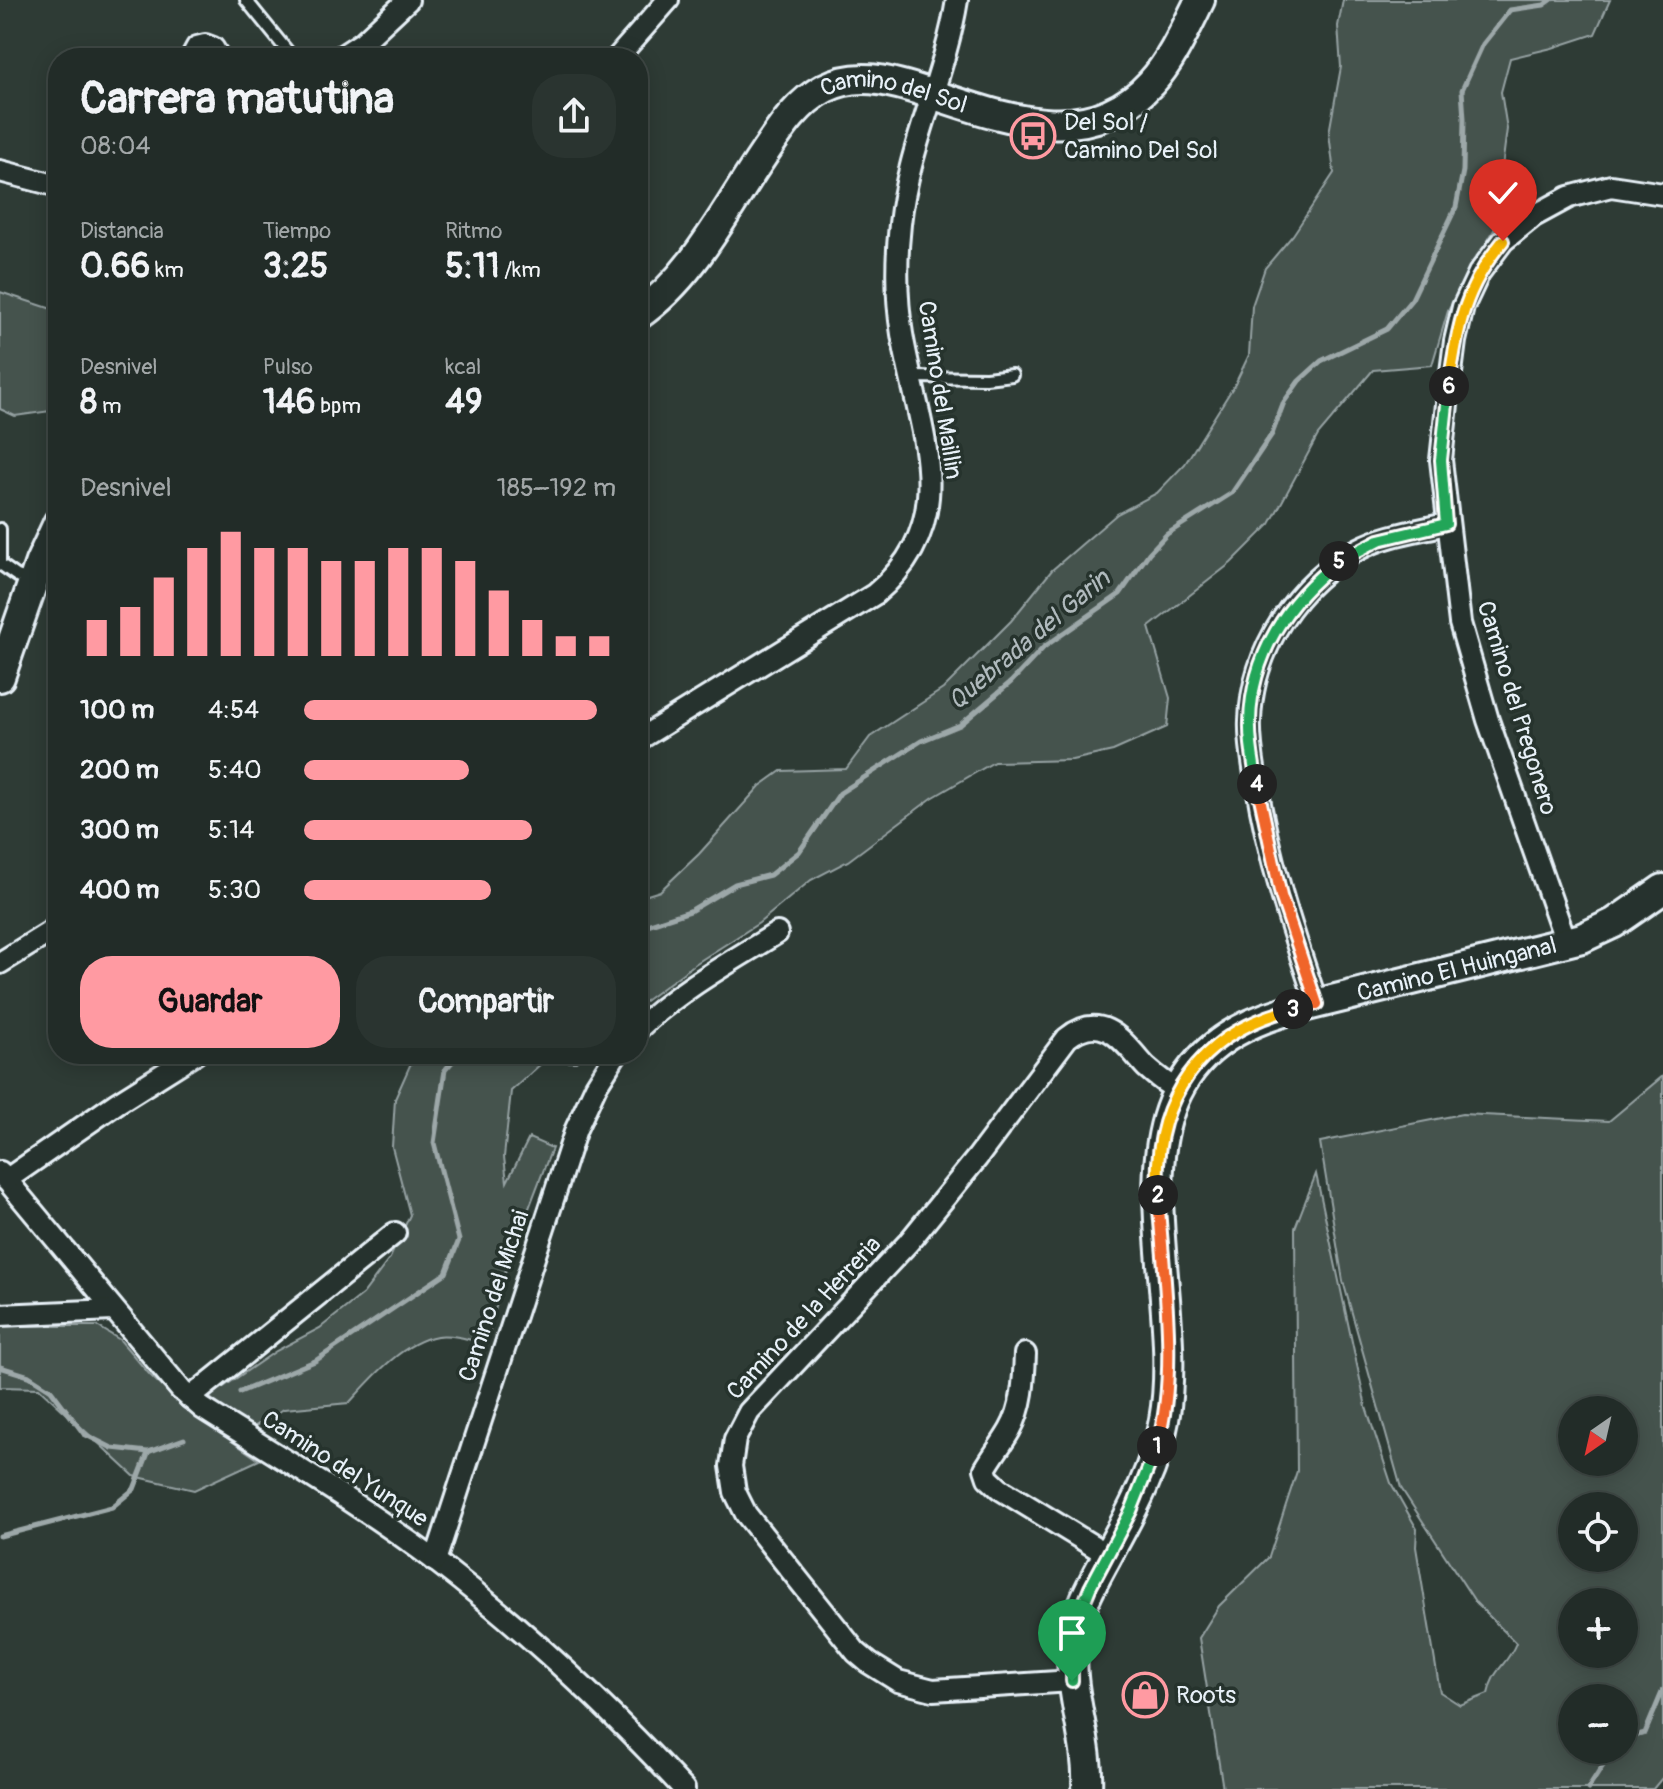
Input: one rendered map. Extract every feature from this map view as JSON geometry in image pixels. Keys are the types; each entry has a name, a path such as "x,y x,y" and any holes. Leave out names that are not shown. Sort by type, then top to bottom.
{"street":[{"path":"354,48 408,0"},
{"path":"626,48 668,0"},
{"name":"Camino del Maillin","path":"648,734 861,603 905,564 924,525 930,479 927,447 899,307 899,236 911,165 957,0"},
{"name":"Camino del Sol","path":"648,306 679,278 777,133 806,100 827,87 862,78 884,80 1033,123 1076,123 1102,116 1127,104 1151,83 1200,0"},
{"path":"0,171 48,183"},
{"name":"Camino del Pregonero","path":"1566,942 1488,720 1460,623 1446,524 1441,460 1453,357 1463,307 1479,273 1518,227 1569,197 1611,186 1663,194"},
{"path":"1317,1004 1281,896 1260,804 1250,739 1256,680 1262,659 1281,621 1308,587 1324,573 1379,540 1446,524"},
{"path":"0,677 48,546"},
{"name":"Camino El Huinganal","path":"1087,1789 1072,1681 1072,1648 1078,1617 1143,1486 1164,1421 1168,1374 1157,1168 1165,1119 1178,1090 1211,1049 1238,1030 1267,1016 1566,942 1614,923 1663,889"},
{"path":"0,963 48,933"},
{"path":"648,1021 693,984 777,933"},
{"name":"Camino de la Herreria","path":"1072,1681 933,1690 898,1681 883,1673 856,1652 746,1514 732,1479 732,1452 749,1412 845,1313 933,1214 1067,1038 1086,1028 1111,1031 1153,1073 1178,1090"},
{"path":"3,1176 179,1064"},
{"name":"Camino del Michai","path":"435,1561 576,1129 610,1064"},
{"name":"Camino del Yunque","path":"3,1176 171,1380 190,1398 435,1561 544,1651 621,1723 684,1789"},
{"path":"190,1398 395,1233"},
{"path":"0,1315 113,1310"},
{"path":"1025,1354 1019,1409 1011,1429 985,1469 988,1478 1000,1489 1108,1555"}],"lane":[{"path":"246,0 285,48"},
{"path":"911,377 986,378 1012,375"},
{"path":"0,529 0,564 17,576 33,581"}],"shaded area":[{"path":"1343,0 1610,0 1595,34 1510,58 1501,92 1507,129 1498,198 1515,204 1499,221 1448,311 1432,365 1373,370 1318,435 1270,524 1231,563 1149,627 1170,698 1167,727 1113,751 1072,760 994,762 932,798 848,861 811,880 759,923 648,999 648,895 660,891 699,854 760,786 781,771 846,769 870,737 943,689 1011,621 1052,570 1117,514 1157,493 1185,464 1235,384 1249,355 1252,306 1265,268 1293,235 1334,173 1329,133 1341,67 1338,26"},
{"path":"0,292 48,308 48,411 15,416 0,409"},
{"path":"411,1064 541,1064 511,1091 504,1157 507,1182 529,1138 552,1148 516,1242 508,1238 506,1269 486,1344 449,1336 424,1340 388,1363 349,1403 284,1409 250,1429 209,1397 276,1351 320,1328 363,1294 390,1258 410,1215 392,1147 395,1099"},
{"path":"1663,1076 1663,1777 1653,1789 1223,1789 1199,1638 1219,1606 1269,1557 1297,1471 1295,1228 1316,1174 1366,1407 1391,1483 1417,1529 1416,1547 1440,1692 1460,1705 1488,1694 1493,1678 1516,1643 1476,1603 1401,1488 1343,1281 1320,1142 1462,1114 1609,1121"},
{"path":"0,1326 97,1326 120,1340 150,1375 187,1410 259,1460 194,1490 134,1476 39,1388 0,1387"}],"waterway":[{"name":"Quebrada del Garin","path":"648,925 690,911 735,884 770,875 799,852 840,793 921,741 960,725 1011,682 1044,647 1120,594 1149,553 1167,534 1232,493 1272,434 1284,402 1299,381 1321,361 1387,329 1412,299 1456,207 1463,171 1462,90 1483,44 1510,10 1544,5 1551,0"},
{"name":"Quebrada del Garin","path":"240,1392 315,1361 446,1273 459,1240 434,1143 445,1070 450,1064"},
{"path":"0,1367 29,1376 51,1390 84,1434 112,1448 148,1452 184,1439"},
{"name":"Quebrada del Garin","path":"0,1536 112,1507 134,1489 148,1453"},
{"path":"1638,1735 1645,1733 1663,1690"},
{"path":"1588,1789 1604,1764"}],"place":[{"name":"Del Sol / Camino Del Sol","path":"1033,136"},
{"name":"Roots","path":"1145,1695"}],"route":[{"path":"1072,1681 1072,1648 1078,1617 1143,1486 1164,1421 1168,1374 1157,1168 1165,1119 1188,1075 1225,1038 1267,1016 1317,1004 1281,896 1260,804 1250,719 1262,659 1294,603 1341,560 1379,540 1446,524 1441,460 1458,324 1479,273 1503,241"}]}
